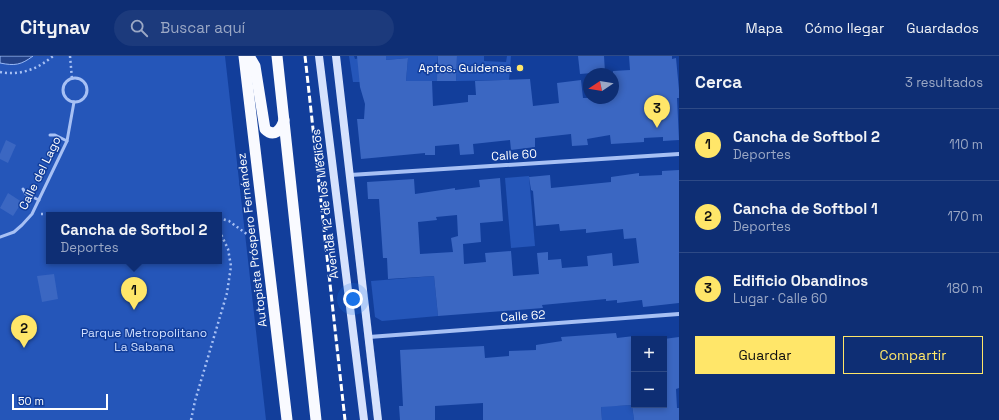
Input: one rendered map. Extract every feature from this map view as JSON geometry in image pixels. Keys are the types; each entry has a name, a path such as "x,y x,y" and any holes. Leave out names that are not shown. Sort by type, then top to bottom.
{"highway":[{"name":"Autopista Próspero Fernández","path":"244,56 287,420"},
{"path":"249,56 255,66 265,129 269,133 278,132 282,127 284,118"},
{"path":"277,56 316,420"}],"main road":[{"name":"Avenida 12 de los Médicos","path":"319,56 364,420"},
{"path":"336,56 378,420"}],"street":[{"name":"Calle 60","path":"350,176 679,154"},
{"name":"Calle 62","path":"368,337 679,314"}],"lane":[{"path":"72,79 80,79 86,89 85,97 78,102 67,99 63,93 66,82 72,79"},
{"name":"Calle del Lago","path":"0,237 14,232 32,214 66,141 74,102"},
{"path":"50,135 55,135 66,141"},
{"path":"23,189 26,194 39,200"}],"path":[{"path":"0,72 17,73 31,70 42,65 54,56"},
{"path":"70,56 72,79"},
{"path":"32,214 46,214"},
{"path":"222,219 229,221 248,235"},
{"path":"191,420 195,401 227,292 231,266 228,249 222,236"}],"green space":[{"name":"Parque Metropolitano La Sabana","path":"0,56 225,56 266,420 0,420"},
{"path":"349,56 354,56 355,59 360,58 362,82 353,82"},
{"path":"386,56 438,56 437,63 440,63 440,81 406,81 408,58 386,60"},
{"path":"457,56 484,56 484,61 506,62 507,56 511,56 509,80 456,81"},
{"path":"529,176 535,246 511,248 505,178"},
{"path":"434,276 438,316 382,321 375,317 371,281"},
{"path":"616,392 617,406 631,405 634,420 602,420 600,393"}],"shaded area":[{"path":"0,56 33,56 21,63 10,64 0,63"}],"building":[{"path":"357,56 386,56 386,60 408,58 406,81 432,81 433,106 468,102 468,95 476,95 475,81 530,79 533,106 559,103 557,83 581,80 583,104 619,104 619,71 630,70 629,56 672,56 672,59 676,58 679,90 679,98 677,98 679,140 663,141 663,137 644,138 644,142 611,144 610,135 587,139 588,145 572,146 571,134 535,138 535,147 511,150 510,140 473,144 474,154 460,155 459,144 435,146 435,155 425,155 425,153 361,159 357,119 364,119 365,104 360,87"},
{"path":"438,56 457,56 456,81 437,81"},
{"path":"578,56 604,56 605,68 583,68 583,74 580,74"},
{"path":"6,140 16,145 8,163 0,159 0,154"},
{"path":"679,170 679,303 643,307 642,300 617,303 617,300 606,301 606,299 542,305 543,308 438,316 434,276 388,279 387,258 383,258 379,199 368,199 367,182 414,179 415,194 455,188 455,190 480,187 479,180 500,178 503,221 480,223 481,242 463,244 464,264 486,262 485,253 511,251 513,276 539,274 537,253 548,252 548,260 561,259 562,268 588,266 587,256 612,253 613,266 639,263 636,238 624,239 623,229 586,233 586,229 560,231 559,224 536,226 533,191 531,190 529,177 550,175 551,188 611,182 611,177 639,173 639,176 662,175 662,171","holes":["457,215 458,236 451,238 453,252 420,254 418,222 437,220 436,217"]},
{"path":"8,193 22,202 13,216 0,208"},
{"path":"54,274 58,299 42,302 37,276"},
{"path":"616,333 617,338 631,336 631,405 601,407 602,420 483,420 483,403 435,406 435,420 400,420 399,406 403,406 400,350 484,346 485,358 509,356 509,351 536,350 536,345 562,341 561,337"},
{"path":"679,337 679,388 676,389 679,420 634,420 632,408 667,408 667,339"}],"railway":[{"path":"305,56 345,420"}],"place":[{"name":"Aptos. Guidensa","path":"520,68"},
{"name":"Edificio Obandinos","path":"657,128"},
{"name":"Cancha de Softbol 2","path":"134,310"},
{"name":"Cancha de Softbol 1","path":"24,348"}]}
